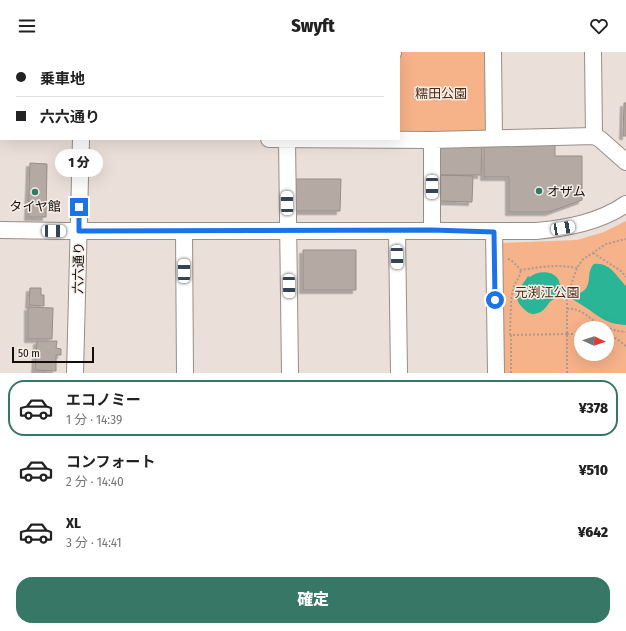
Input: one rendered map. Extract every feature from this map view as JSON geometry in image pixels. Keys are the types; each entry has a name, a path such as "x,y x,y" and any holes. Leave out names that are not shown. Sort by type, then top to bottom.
{"street":[{"path":"493,52 494,138"},
{"path":"593,52 594,136"},
{"path":"400,139 432,140 594,136 600,139 626,162"},
{"name":"六六通り","path":"75,373 81,140"},
{"path":"287,140 290,373"},
{"path":"432,140 432,230"},
{"path":"0,230 536,231 553,230 589,222 626,204"},
{"path":"184,231 185,373"},
{"path":"397,231 399,373"},
{"path":"494,232 496,373"}],"path":[{"path":"566,373 567,300 577,268 582,260 606,244 626,239"},
{"path":"593,253 621,271 626,277"},
{"path":"494,257 511,260 521,270"},
{"path":"521,270 565,266 577,268"},
{"path":"511,373 511,300 514,285 521,270"},
{"path":"567,309 575,309 580,311 601,326 626,332"},
{"path":"511,334 574,334"},
{"path":"614,338 626,346"}],"green space":[{"name":"糯田公園","path":"400,52 488,52 488,128 484,132 406,135 400,132"},
{"name":"元渕江公園","path":"626,221 626,373 499,373 500,250 503,243 577,240 604,232"}],"shaded area":[{"path":"594,264 600,264 609,267 626,286 626,325 614,323 614,321 607,321 569,298 560,297 554,299 545,309 534,314 527,311 518,301 518,293 528,276 530,277 544,272 552,274 559,280 564,292 578,294 587,287 591,267"}],"building":[{"path":"624,103 626,103 626,136 623,136"},
{"path":"439,143 482,144 481,175 439,175"},
{"path":"484,144 555,145 555,156 582,156 582,200 549,212 509,212 509,177 484,177"},
{"path":"30,163 47,164 46,217 28,217"},
{"path":"439,175 473,176 472,202 439,201"},
{"path":"295,179 341,179 340,211 295,211"},
{"path":"303,250 356,250 356,290 303,290"},
{"path":"30,288 41,288 41,295 44,295 44,306 29,305"},
{"path":"28,307 53,308 52,339 28,339"},
{"path":"37,341 57,341 56,348 61,349 61,355 56,355 56,371 35,370"}],"place":[{"name":"オザム","path":"539,191"},
{"name":"タイヤ館","path":"35,192"}],"route":[{"path":"79,207 79,231 432,230 494,232 495,300"}]}
